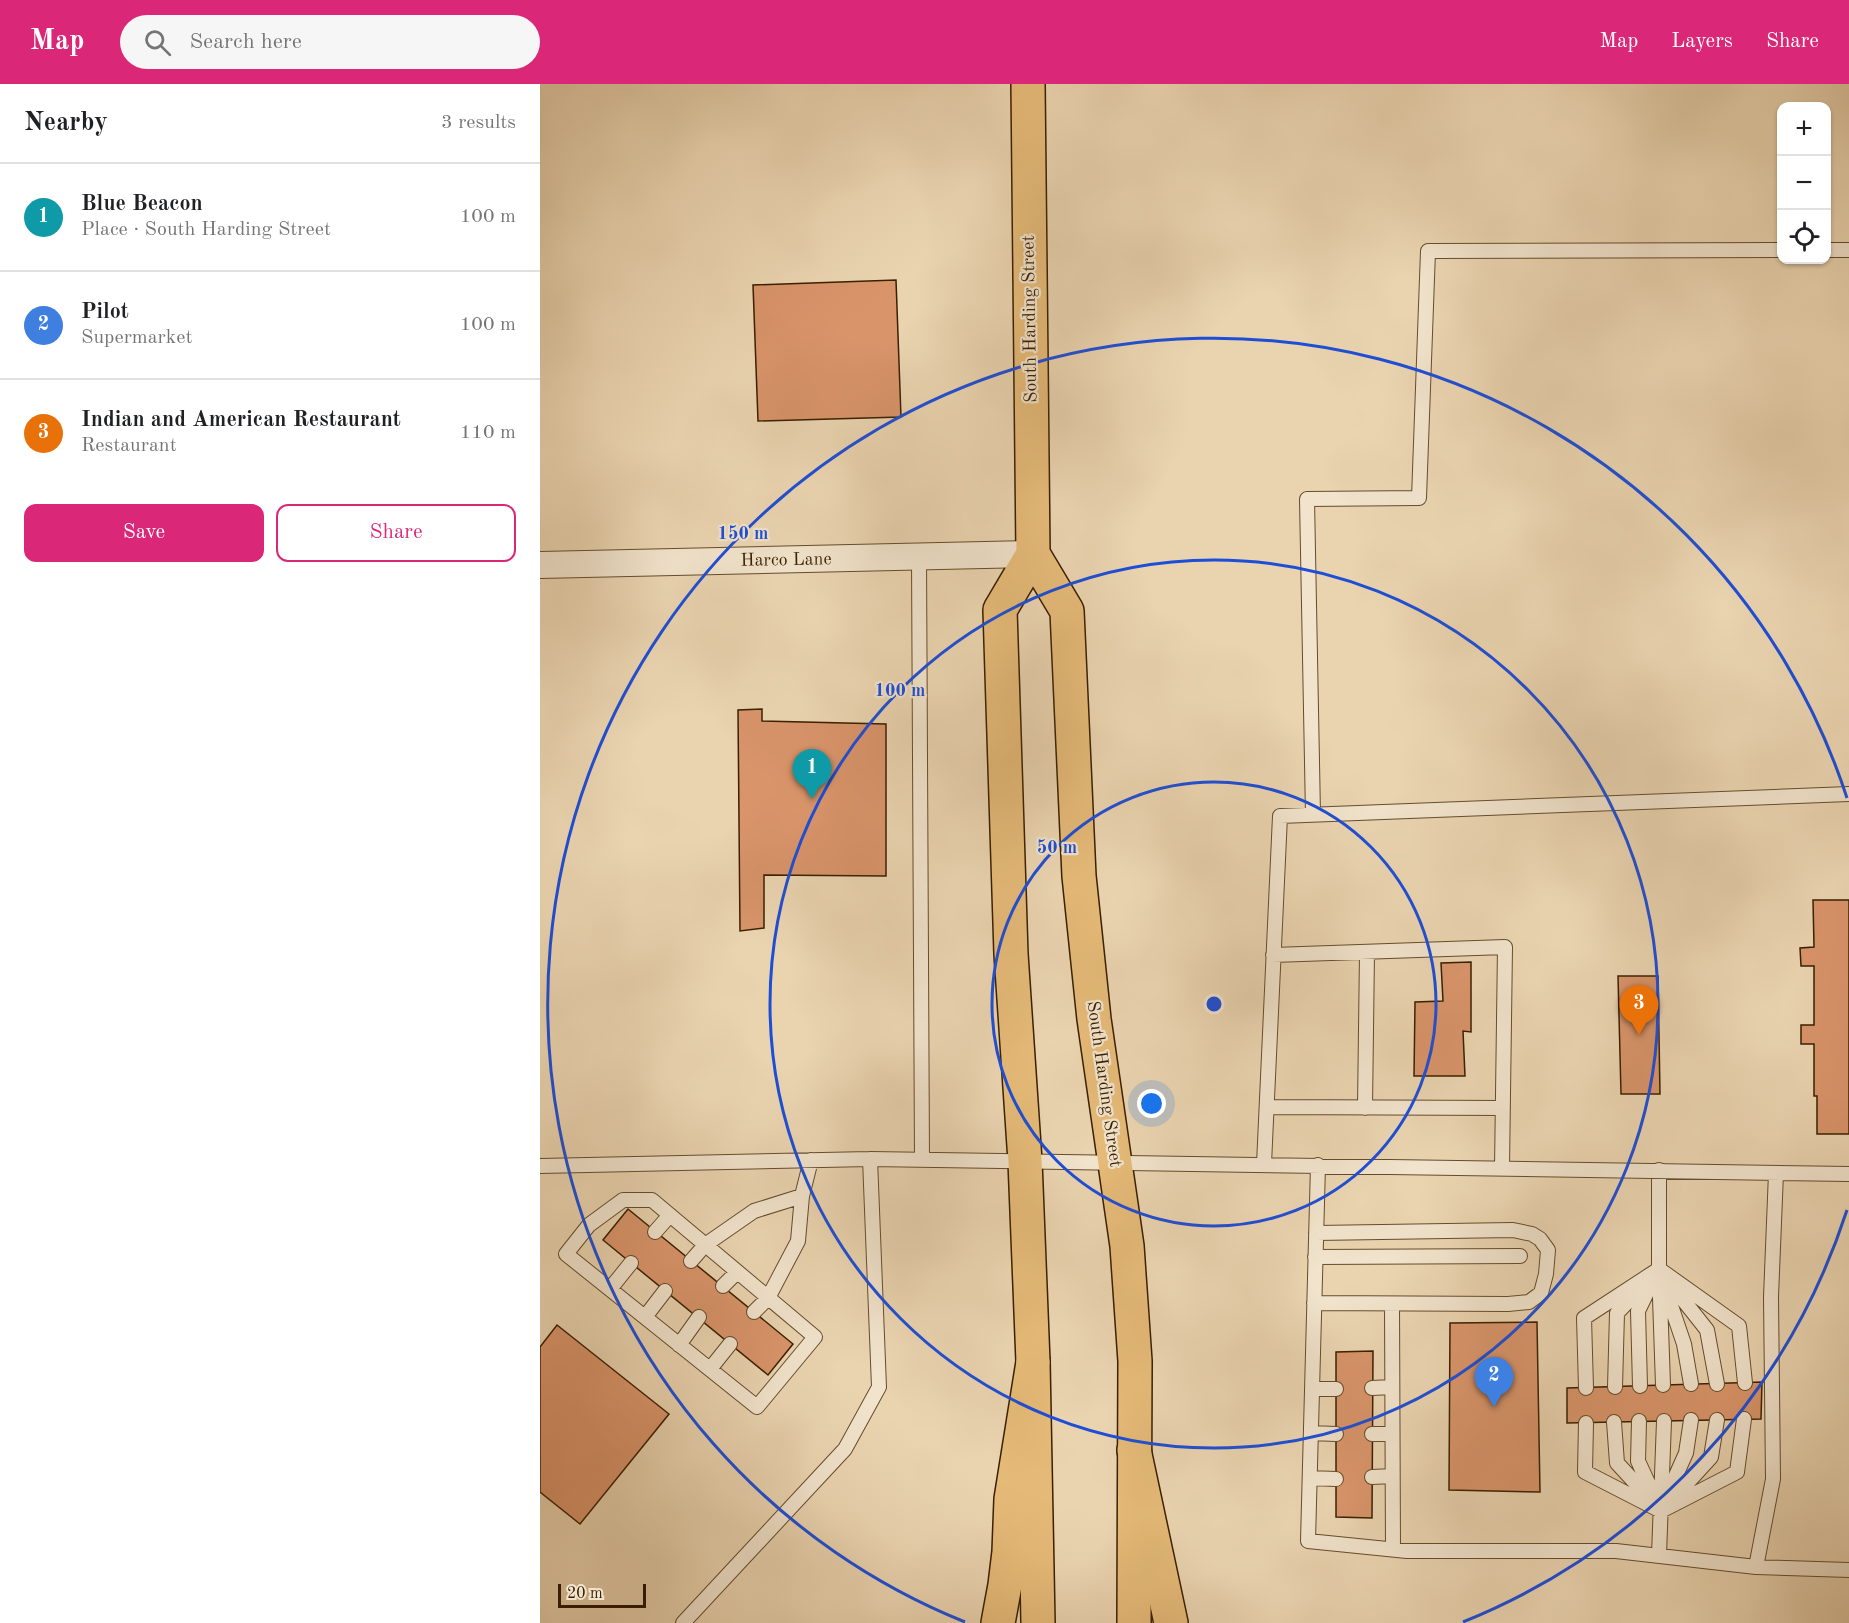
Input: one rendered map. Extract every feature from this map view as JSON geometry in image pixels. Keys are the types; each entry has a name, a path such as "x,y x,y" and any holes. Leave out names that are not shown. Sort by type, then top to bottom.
{"main road":[{"name":"South Harding Street","path":"1028,84 1033,554 1067,611 1079,876 1094,1019 1127,1246 1135,1361 1134,1623"},
{"path":"1033,554 1000,610 1011,954 1025,1161 1033,1362 1038,1623"},
{"path":"998,1623 1008,1563 1011,1499 1033,1362"},
{"path":"1134,1450 1171,1623"}],"street":[{"name":"Harco Lane","path":"540,565 1033,554"}],"lane":[{"path":"1313,815 1307,499 1419,498 1428,251 1777,250"},
{"path":"1831,250 1849,250"},
{"path":"919,557 922,1159"},
{"path":"1264,1164 1280,816 1849,794"},
{"path":"1273,955 1505,947 1502,1168"},
{"path":"1365,1108 1367,952"},
{"path":"1267,1107 1503,1108"},
{"path":"682,1623 845,1449 879,1387 870,1159"},
{"path":"540,1166 922,1159 1849,1174"},
{"path":"754,1312 768,1298 798,1240 802,1196 811,1160"},
{"path":"1318,1165 1308,1541 1407,1551 1616,1551 1756,1567 1849,1570"},
{"path":"1659,1170 1659,1269 1663,1385"},
{"path":"1756,1567 1773,1479 1771,1297 1776,1173"},
{"path":"691,1261 705,1245 754,1211 802,1196"},
{"path":"623,1200 652,1200 705,1245 815,1337 757,1407 566,1254 589,1225 623,1200"},
{"path":"656,1232 670,1215"},
{"path":"1314,1303 1508,1304 1529,1302 1541,1293 1546,1274 1548,1250 1540,1239 1532,1234 1513,1230 1316,1233"},
{"path":"1315,1257 1520,1256"},
{"path":"610,1289 631,1263"},
{"path":"1659,1269 1739,1326 1745,1383"},
{"path":"1659,1269 1707,1330 1717,1384"},
{"path":"1659,1269 1684,1344 1691,1384"},
{"path":"1640,1386 1638,1311 1659,1269"},
{"path":"1615,1387 1617,1314 1659,1269"},
{"path":"1586,1388 1584,1318 1659,1269"},
{"path":"723,1286 737,1272"},
{"path":"645,1317 665,1291"},
{"path":"1392,1304 1393,1549"},
{"path":"680,1345 699,1317"},
{"path":"710,1369 730,1344"},
{"path":"1372,1388 1392,1387"},
{"path":"1312,1389 1336,1389"},
{"path":"1661,1511 1737,1472 1744,1419"},
{"path":"1661,1511 1686,1454 1691,1420"},
{"path":"1661,1511 1711,1457 1717,1420"},
{"path":"1639,1421 1638,1461 1661,1511"},
{"path":"1659,1556 1664,1421"},
{"path":"1614,1422 1617,1463 1661,1511"},
{"path":"1586,1423 1585,1472 1661,1511"},
{"path":"1311,1433 1336,1434"},
{"path":"1372,1434 1392,1434"},
{"path":"1372,1477 1392,1476"},
{"path":"1310,1478 1336,1479"}],"building":[{"path":"896,280 901,417 758,421 753,285"},
{"path":"762,709 762,721 886,724 886,876 764,875 764,928 740,931 738,710"},
{"path":"1813,900 1849,900 1849,1134 1817,1134 1814,1044 1801,1044 1801,1025 1814,1025 1814,966 1801,966 1800,948 1814,947"},
{"path":"1471,962 1471,1032 1463,1031 1465,1076 1414,1076 1415,1002 1443,1001 1441,963"},
{"path":"1618,976 1658,976 1660,1094 1621,1094"},
{"path":"628,1209 793,1344 768,1375 603,1240"},
{"path":"1537,1322 1540,1492 1449,1490 1450,1323"},
{"path":"557,1325 669,1414 580,1524 540,1492 540,1347"},
{"path":"1373,1351 1372,1518 1336,1517 1336,1352"},
{"path":"1762,1382 1761,1419 1567,1423 1567,1388"}],"place":[{"name":"Blue Beacon","path":"812,799"},
{"name":"Indian and American Restaurant","path":"1639,1035"},
{"name":"Pilot","path":"1494,1407"}]}
